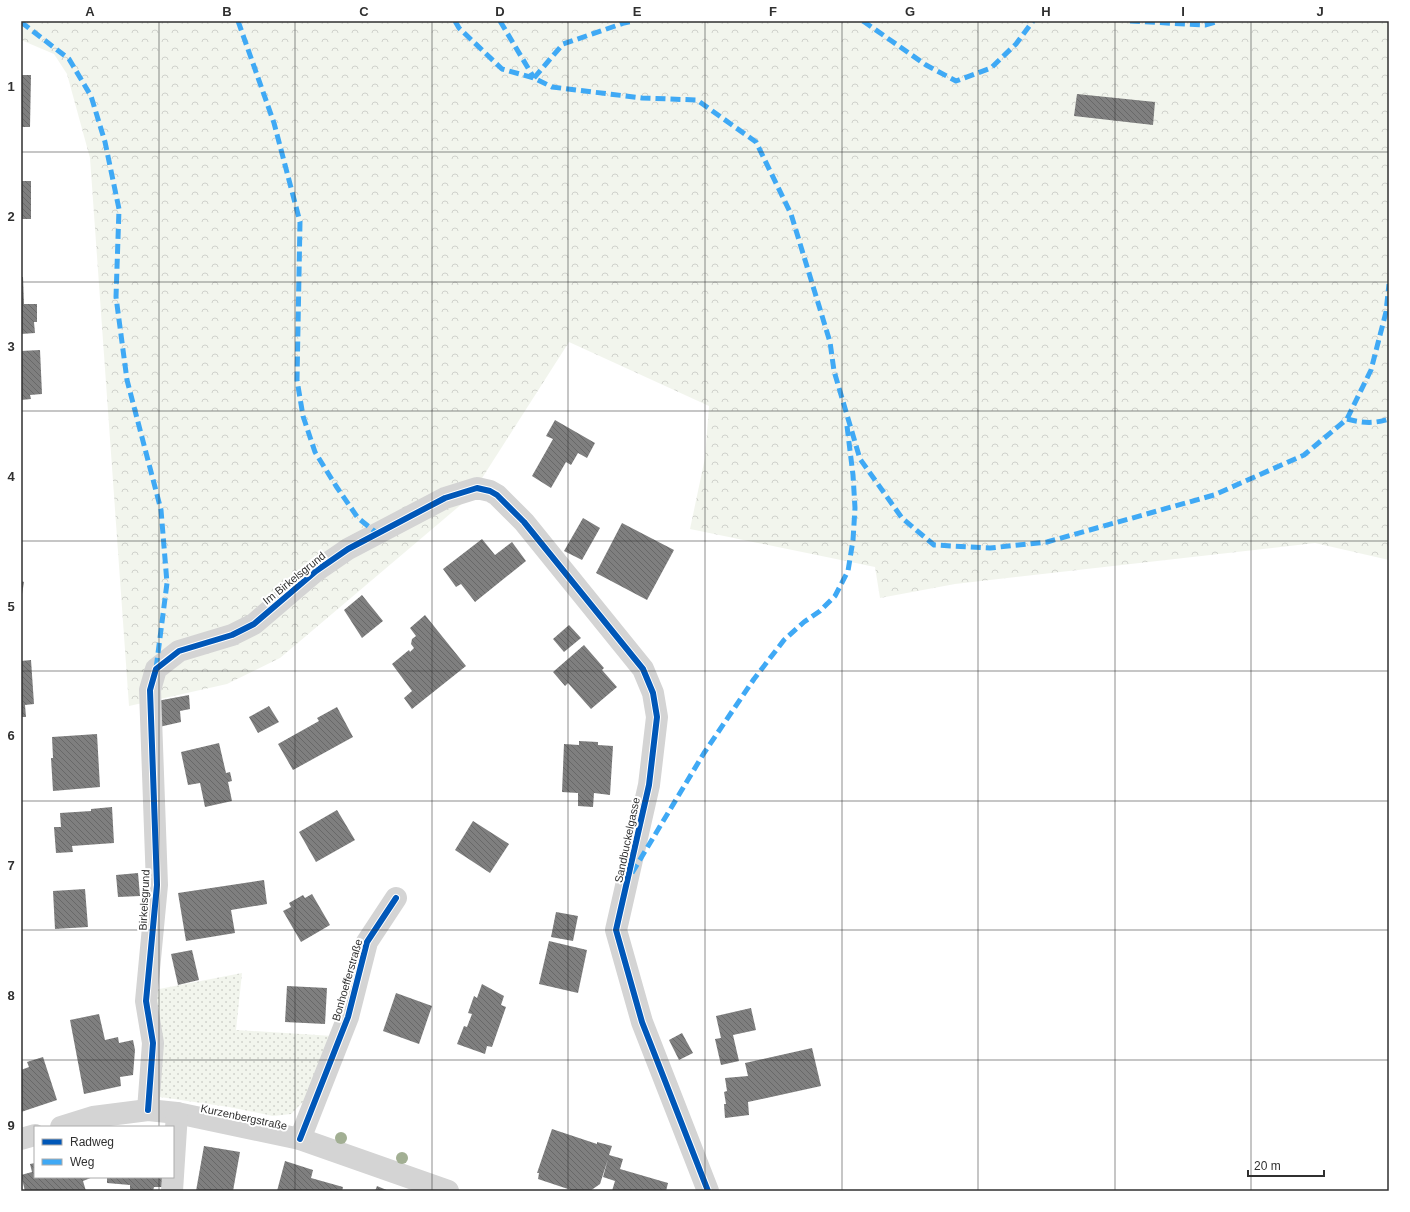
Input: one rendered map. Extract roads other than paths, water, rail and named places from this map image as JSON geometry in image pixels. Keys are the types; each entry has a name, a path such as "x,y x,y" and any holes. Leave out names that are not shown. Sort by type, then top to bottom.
{"street":[{"name":"Im Birkelsgrund","path":"150,690 156,669 179,651 232,635 254,624 316,571 348,549 445,498 477,488 490,491 497,495 524,522"},
{"name":"Sandbuckelgasse","path":"524,522 643,669 653,693 657,716 649,785 629,879 616,930 642,1022 708,1191"},
{"name":"Birkelsgrund","path":"148,1110 153,1043 146,1001 157,885 150,690"},
{"name":"Bonhoefferstraße","path":"300,1138 348,1017 367,942 396,898"},
{"name":"Kurzenbergstraße","path":"64,1126 93,1117 148,1110 177,1113 300,1138 448,1191"},
{"path":"174,1160 177,1113"},
{"path":"21,1139 34,1135"},
{"path":"172,1191 173,1178"}]}
